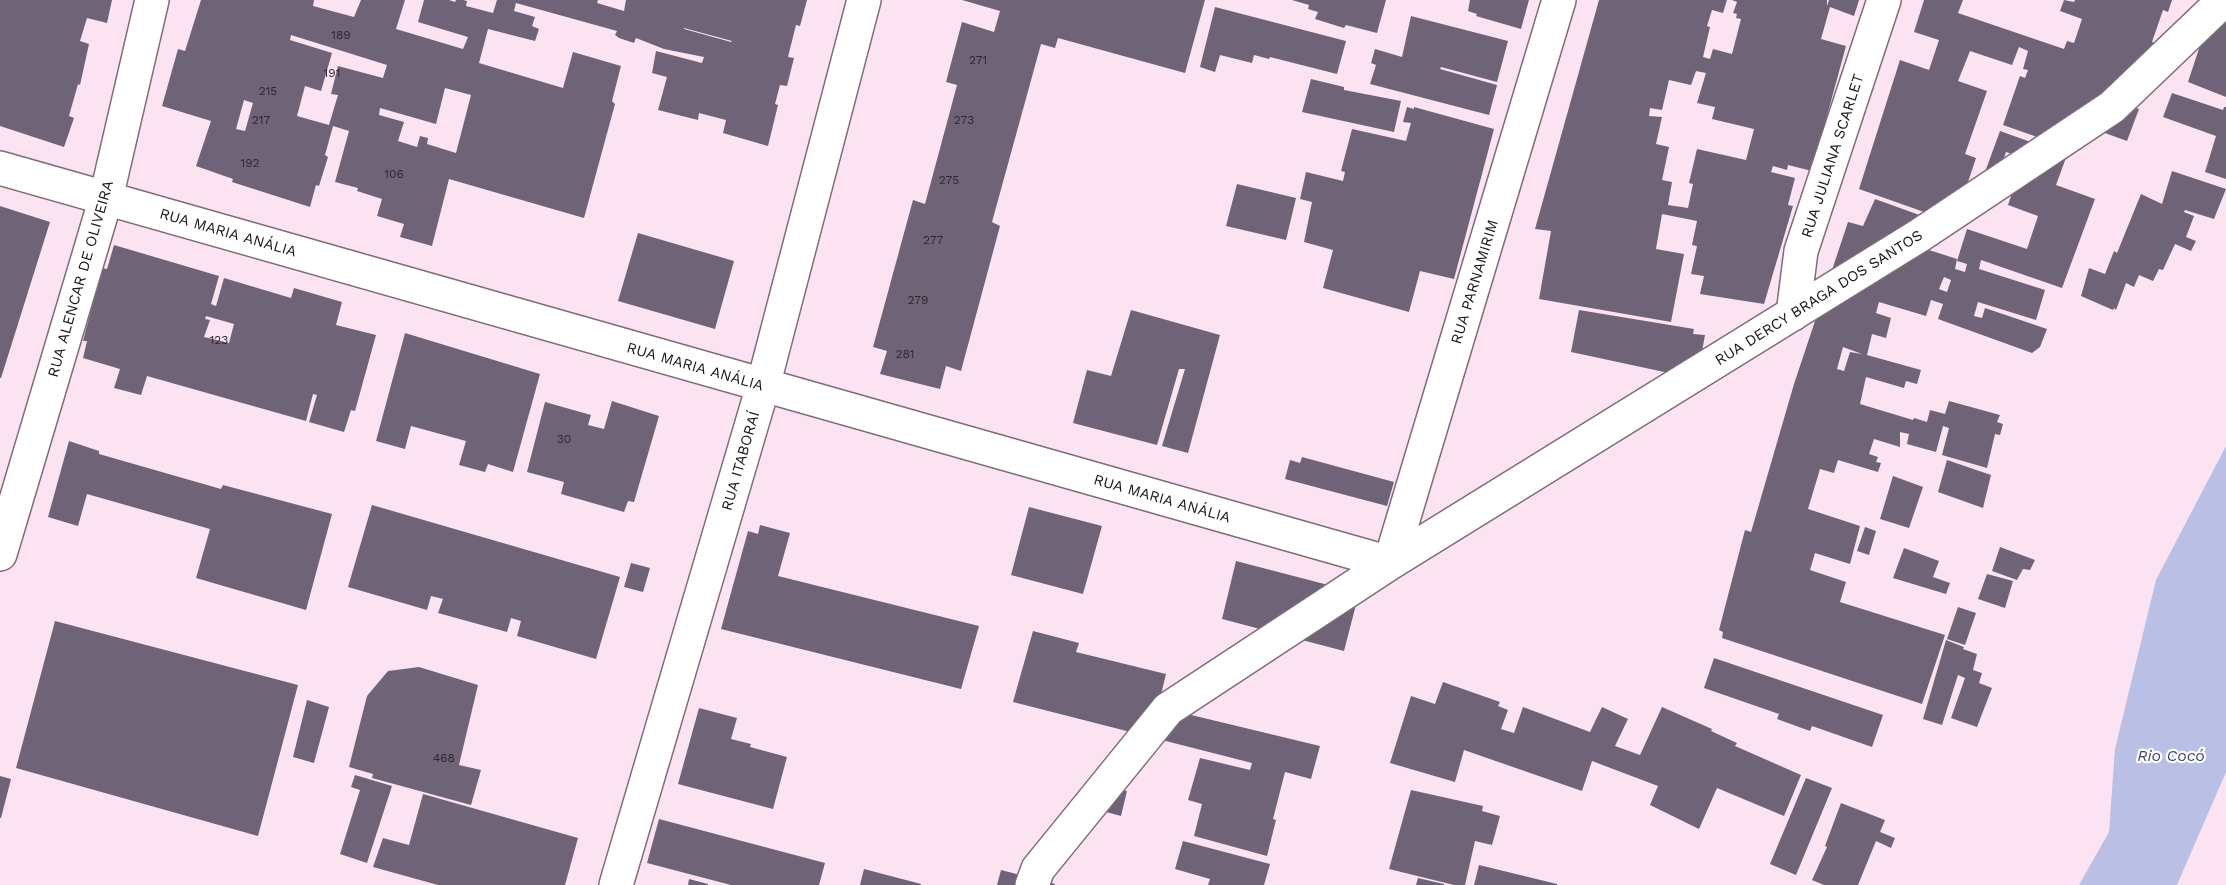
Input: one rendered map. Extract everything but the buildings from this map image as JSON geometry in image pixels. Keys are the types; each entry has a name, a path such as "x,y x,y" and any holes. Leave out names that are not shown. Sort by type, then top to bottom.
{"street":[{"name":"RUA ALENCAR DE OLIVEIRA","path":"0,554 106,198 152,0"},
{"name":"RUA ITABORAÍ","path":"616,885 763,386 864,0"},
{"name":"RUA PARNAMIRIM","path":"1390,563 1559,0"},
{"name":"RUA JULIANA SCARLET","path":"1793,314 1801,251 1884,0"},
{"name":"RUA DERCY BRAGA DOS SANTOS","path":"1032,885 1038,869 1168,709 1390,563 1920,235 2112,107 2224,0"},
{"name":"RUA MARIA ANÁLIA","path":"0,168 1390,563"}],"water":[{"name":"Rio Cocó","path":"2226,446 2226,772 2177,885 2079,885 2109,832 2115,749 2156,580"}]}
